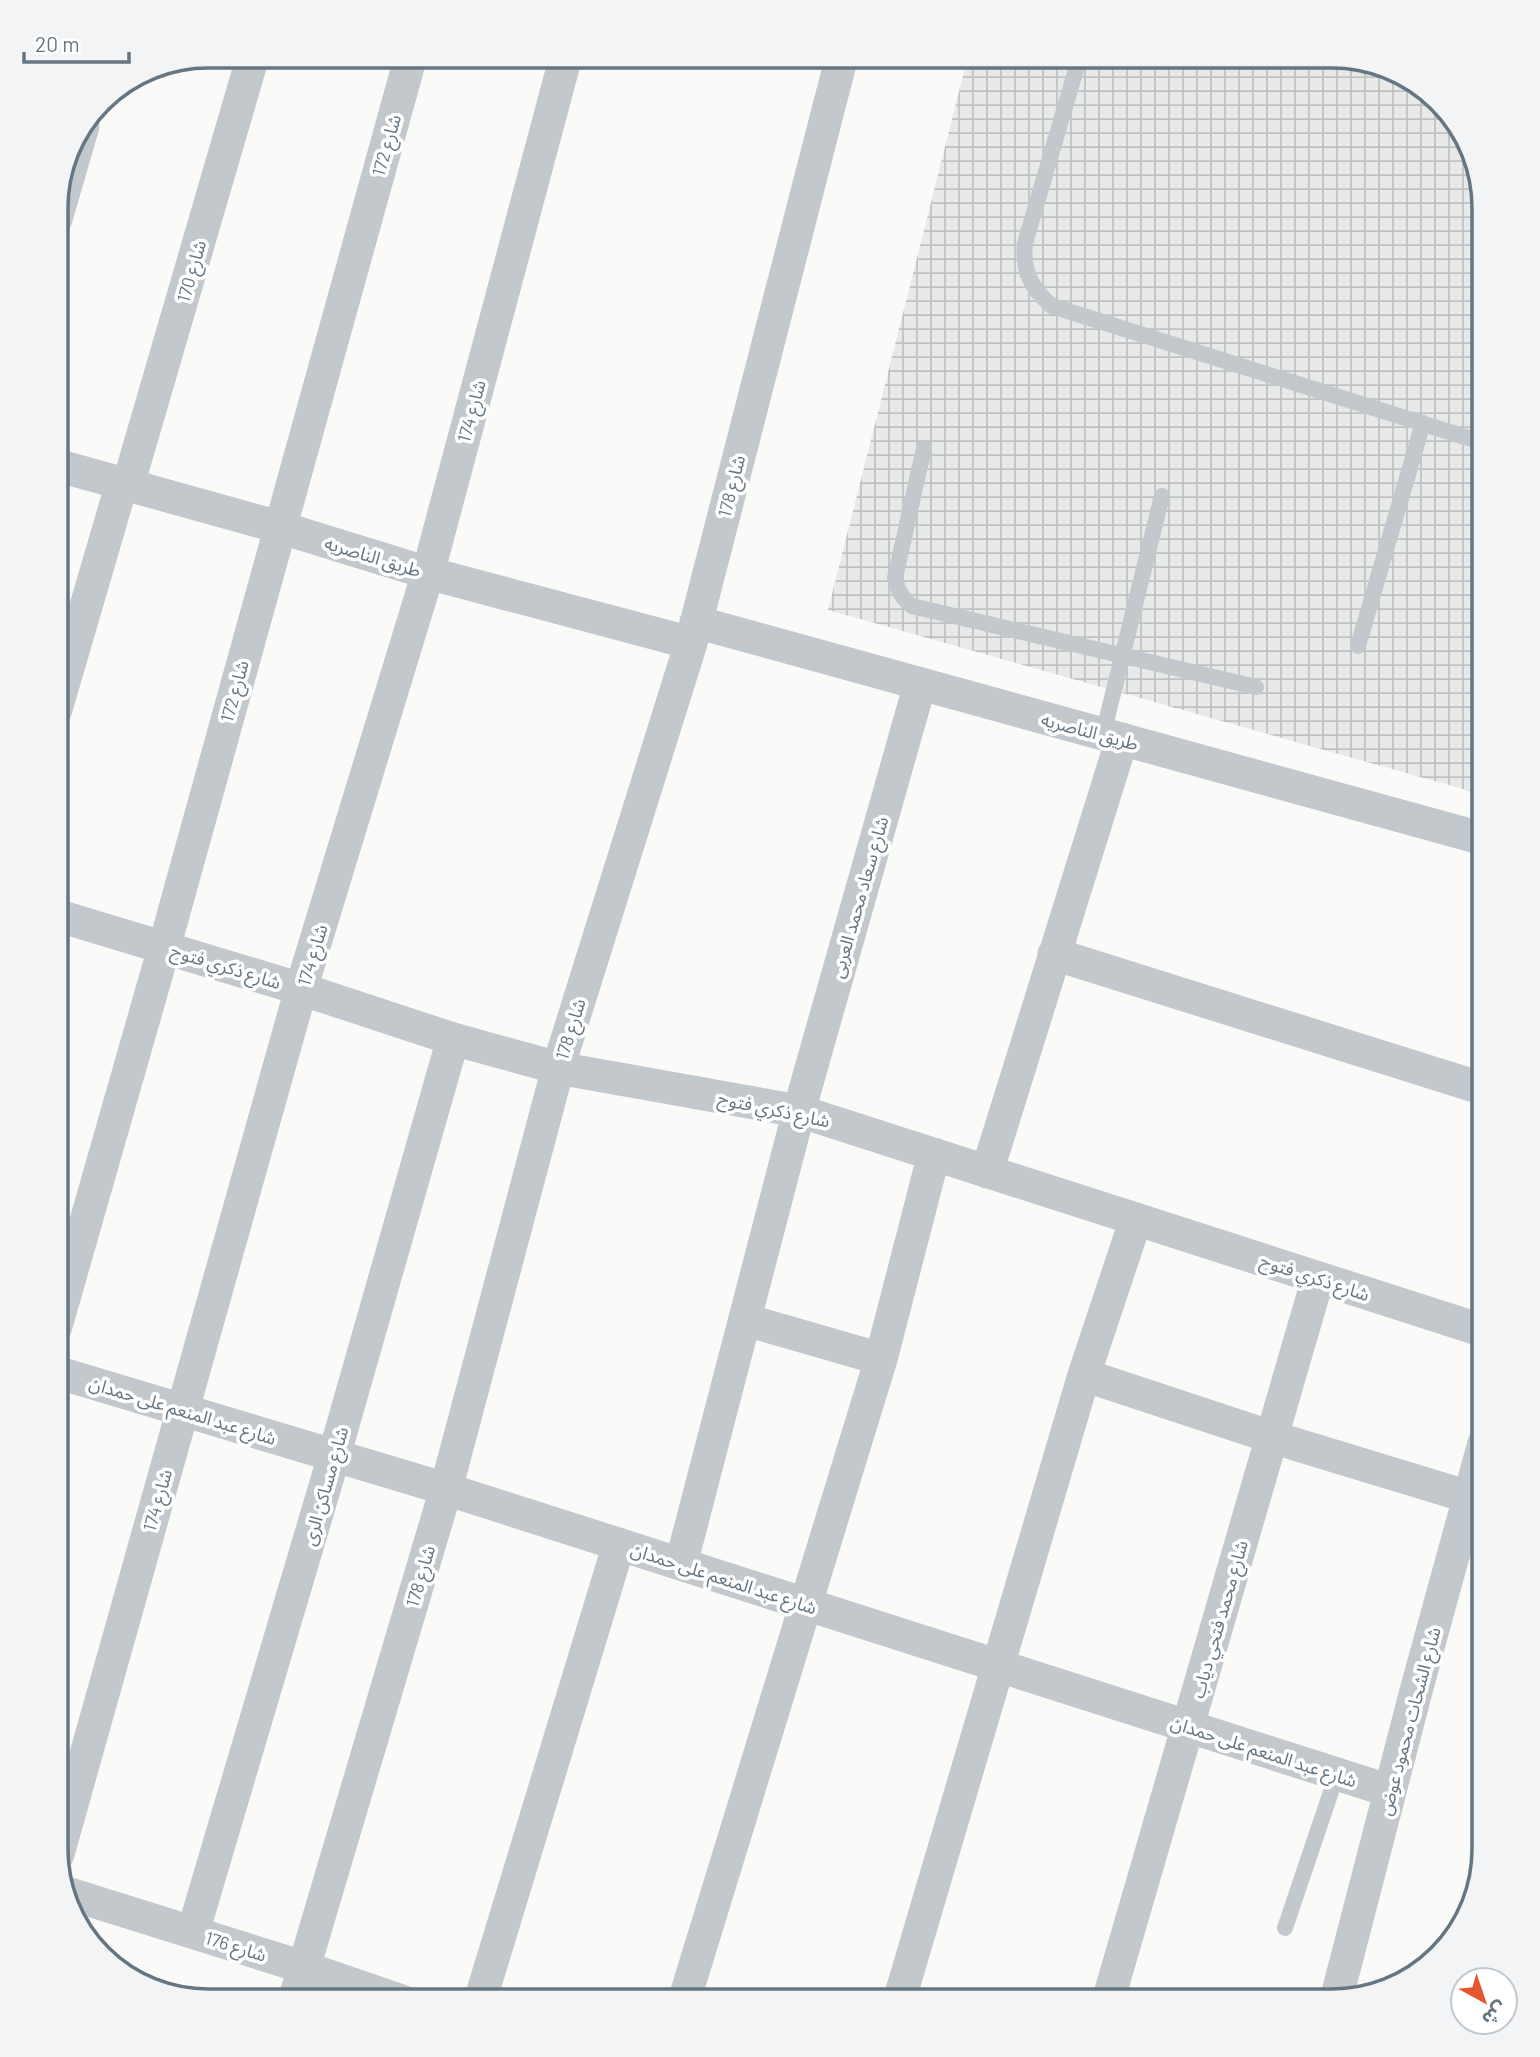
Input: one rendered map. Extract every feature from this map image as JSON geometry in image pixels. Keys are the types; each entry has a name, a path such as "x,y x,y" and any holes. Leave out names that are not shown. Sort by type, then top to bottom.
{"street":[{"name":"شارع 170","path":"69,668 249,68"},
{"name":"شارع 172","path":"68,1283 408,68"},
{"name":"شارع 174","path":"68,1818 301,989 428,573 563,68"},
{"name":"شارع 178","path":"299,1989 446,1489 558,1068 694,633 839,69"},
{"name":"طريق الناصريه","path":"69,469 279,527 428,573 920,684 1472,836"},
{"name":"شارع سعاد محمد العربى","path":"681,1564 799,1111 920,684"},
{"path":"987,1172 1054,954 1113,737"},
{"name":"شارع ذكري فتوح","path":"69,919 301,989 453,1039 558,1068 799,1111 1472,1327"},
{"path":"1054,954 1472,1085"},
{"name":"شارع مساكن الرى","path":"193,1932 334,1456 453,1039"},
{"path":"688,1989 881,1359 934,1154"},
{"path":"903,1989 1084,1375 1136,1219"},
{"name":"شارع محمد فتحي دياب","path":"1111,1989 1318,1278"},
{"path":"746,1320 881,1359"},
{"path":"1084,1375 1272,1437 1469,1497"},
{"name":"شارع عبد المنعم على حمدان","path":"68,1376 446,1489 1390,1791"},
{"name":"شارع الشحات محمود عوض","path":"1339,1989 1472,1486"},
{"path":"484,1989 619,1544"},
{"name":"شارع 176","path":"77,1896 367,1989"}],"lane":[{"path":"1076,69 1025,243 1026,271 1039,296 1052,306 1472,439"},
{"path":"1358,646 1423,423"},
{"path":"923,448 896,566 897,589 903,599 923,610 1256,687"},
{"path":"1113,737 1123,656 1162,496"},
{"path":"1285,1928 1337,1774"}],"shaded area":[{"path":"965,69 1350,69 1368,73 1402,87 1437,116 1464,163 1472,209 1472,792 828,610"}]}
